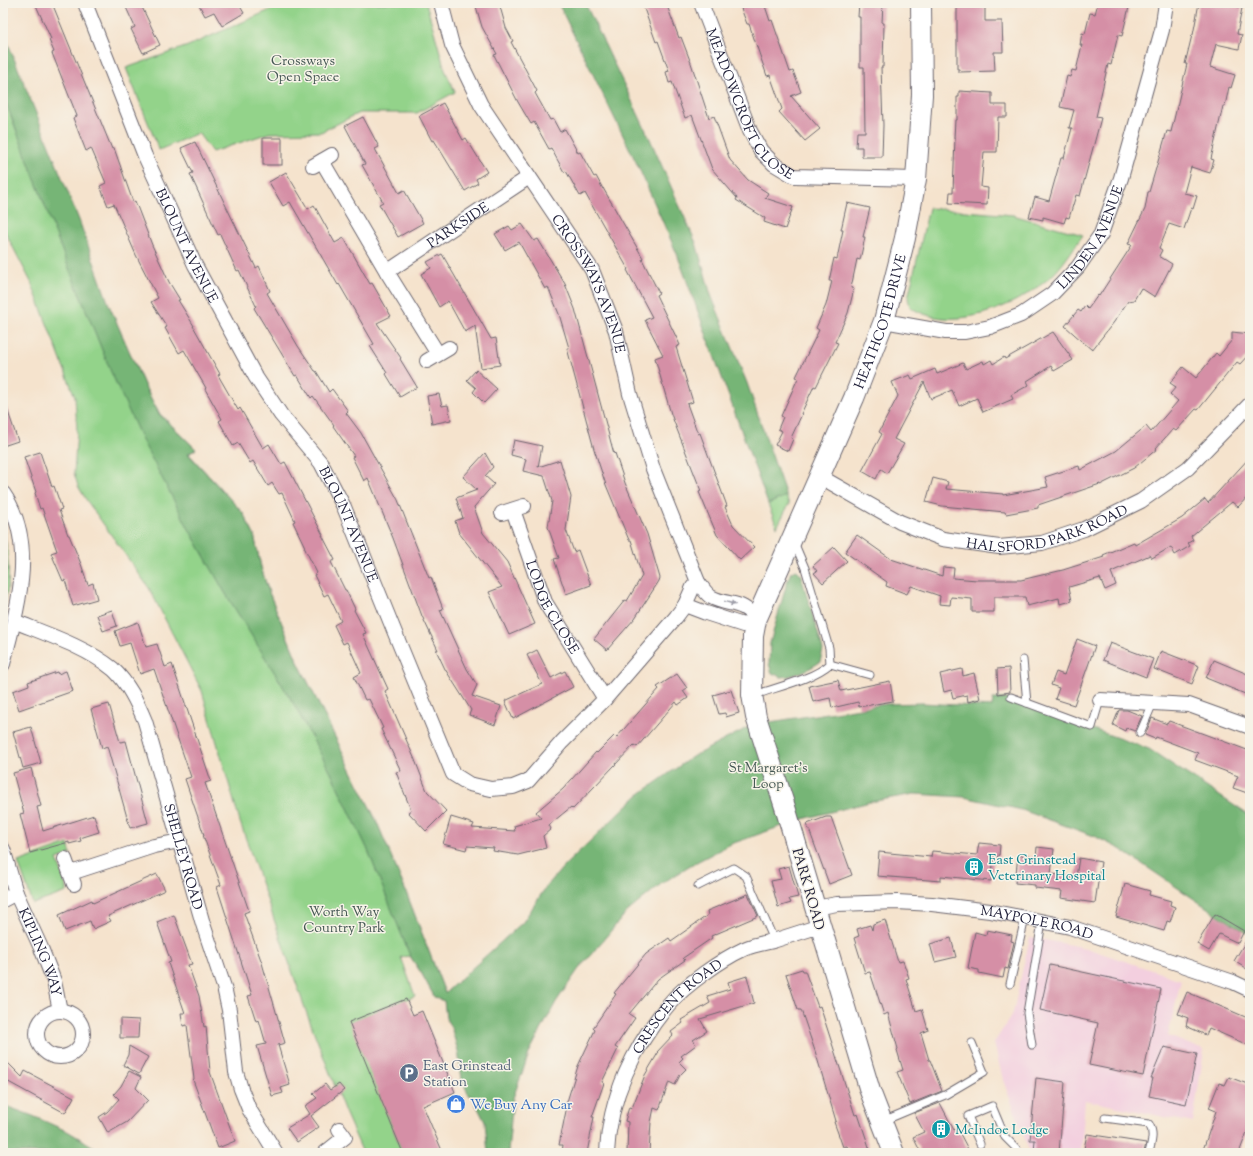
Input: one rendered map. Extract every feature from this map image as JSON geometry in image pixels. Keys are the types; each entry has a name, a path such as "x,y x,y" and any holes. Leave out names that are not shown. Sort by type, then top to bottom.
{"street":[{"name":"BLOUNT AVENUE","path":"85,3 145,156 195,265 255,376 281,415 321,463 344,507 396,638 454,774 469,784 491,789 512,787 528,781 562,742 605,699 676,617 685,605 693,587 698,582"},
{"name":"CROSSWAYS AVENUE","path":"441,3 452,46 481,106 592,270 616,331 630,394 653,469 698,582"},
{"name":"MEADOWCROFT CLOSE","path":"701,3 750,131 761,151 774,164 794,176 916,179"},
{"name":"HEATHCOTE DRIVE","path":"756,620 854,398 884,321 905,238 916,179 922,94 921,3"},
{"name":"LINDEN AVENUE","path":"884,321 946,332 965,332 990,327 1021,315 1052,294 1078,267 1101,234 1121,178 1162,30 1166,3"},
{"path":"322,161 387,272 438,354"},
{"name":"PARKSIDE","path":"387,272 529,177"},
{"name":"HALSFORD PARK ROAD","path":"819,476 900,522 943,539 998,547 1042,543 1084,529 1141,501 1188,468 1250,404"},
{"path":"3,493 16,521 22,551 22,570 14,621 3,664"},
{"name":"LODGE CLOSE","path":"513,510 545,602 605,699"},
{"path":"685,605 743,625 756,620 750,610 712,597 698,582"},
{"name":"PARK ROAD","path":"756,620 753,636 752,695 756,717 785,807 870,1091 894,1153"},
{"name":"SHELLEY ROAD","path":"14,621 98,658 113,670 128,687 137,703 145,721 180,841 202,924 224,987 229,1010 236,1072 241,1089 249,1109 276,1153"},
{"path":"1100,700 1189,706 1250,727"},
{"path":"65,859 72,878 154,846 180,841"},
{"name":"KIPLING WAY","path":"3,849 16,893 42,948 54,980 60,1011"},
{"path":"3,900 16,893"},
{"name":"MAYPOLE ROAD","path":"818,917 836,904 897,902 957,906 1070,927 1233,982 1250,990"},
{"name":"CRESCENT ROAD","path":"607,1153 610,1122 617,1095 627,1069 669,1003 692,982 745,948 774,940 818,917"},
{"path":"325,1153 345,1137 339,1129"}],"lane":[{"path":"752,695 794,682 825,669 830,664 827,641 805,568 792,537"},
{"path":"1023,660 1027,703"},
{"path":"830,664 870,675"},
{"path":"1011,697 1092,727 1100,700"},
{"path":"1140,734 1153,703"},
{"path":"698,886 734,868 746,876 774,940"},
{"path":"1010,984 1025,918"},
{"path":"1032,1045 1027,1013 1042,922"},
{"path":"881,1122 945,1096 984,1072 972,1043"},
{"path":"980,1144 968,1116 992,1106 1005,1137 1019,1153"},
{"path":"1105,1118 1149,1124 1152,1129 1153,1136 1149,1153"}],"shaded area":[{"path":"1030,937 1086,948 1181,980 1168,1036 1204,1050 1193,1123 1085,1100 1081,1153 1030,1153 1003,1080 994,1043 1013,1013"}],"green space":[{"name":"Crossways Open Space","path":"301,3 426,3 445,70 455,92 417,113 359,113 321,132 269,133 212,152 198,133 159,150 126,68 188,46 277,7"},
{"path":"558,3 585,3 650,139 696,243 711,295 747,383 786,496 768,504 677,254 638,166"},
{"name":"Worth Way Country Park","path":"3,31 109,306 145,387 159,413 196,449 189,454 243,513 254,535 268,590 297,660 376,820 445,993 435,998 410,956 401,957 415,996 350,1022 403,1153 363,1153 345,1112 307,1014 240,822 202,691 149,588 78,486 74,473 77,430 75,397 31,282 3,228"},
{"name":"St Margaret's Loop","path":"3,31 79,220 109,305 145,387 158,413 196,449 188,454 243,513 254,535 268,590 297,660 376,820 445,993 523,922 546,887 564,866 637,796 692,757 764,719 770,722 886,704 922,703 992,707 993,699 1008,699 1149,749 1250,816 1250,935 1120,849 1094,836 1022,810 964,797 914,794 870,802 799,820 731,844 689,866 661,884 626,913 578,970 556,1002 530,1051 513,1098 508,1153 488,1153 485,1122 473,1098 468,1094 462,1079 458,1051 452,1030 446,1018 444,1001 435,998 410,956 367,848 331,773 292,701 224,591 190,531 143,442 111,372 64,256 3,95"},
{"path":"929,208 1013,215 1083,235 1066,259 1047,280 1017,300 1000,308 962,318 944,318 926,315 910,307 908,298"},
{"path":"786,496 789,504 777,527 768,504"},
{"path":"3,527 8,566 8,588 3,603"},
{"path":"797,570 800,573 823,650 820,662 816,665 796,674 781,677 772,673 769,664 770,643 788,579 791,572"},
{"path":"68,844 71,854 57,859 67,892 33,904 18,862"},
{"path":"3,1105 69,1132 104,1153 3,1153"}],"building":[{"path":"35,3 52,3 112,149 114,148 133,202 135,201 152,245 169,282 180,300 178,300 220,374 218,375 238,410 240,408 263,448 269,444 281,464 285,462 335,560 331,562 366,633 363,634 388,689 385,691 427,791 446,811 426,831 408,812 411,810 396,772 401,771 381,729 383,728 369,699 365,700 354,677 361,673 347,642 343,644 334,625 341,621 328,594 324,596 314,575 317,573 293,522 295,521 282,493 279,494 272,483 268,486 253,461 250,463 238,443 233,446 219,421 222,419 205,389 206,388 184,350 179,353 165,328 167,327 151,302 158,298 136,255 114,204 108,206 100,186 106,183 91,148 86,151 73,118 77,116 52,53 54,52 49,40 51,39"},
{"path":"124,3 140,3 160,45 143,53 131,29 135,27"},
{"path":"198,3 238,3 244,13 222,26 214,12 205,16"},
{"path":"475,3 499,3 506,28 513,41 511,42 537,91 535,93 550,120 553,119 560,132 565,129 578,153 580,152 594,177 596,176 643,258 642,259 659,293 656,295 680,345 676,347 693,402 687,404 698,434 700,433 727,506 725,507 733,525 754,547 740,560 717,535 699,492 701,491 671,414 655,358 663,355 645,320 652,317 627,270 628,269 585,193 580,196 566,171 564,172 551,148 549,149 534,122 531,124 518,102 494,55 497,54 482,27"},
{"path":"642,3 666,3 679,38 681,37 691,63 709,118 714,116 730,160 748,180 768,193 765,198 793,207 785,229 764,222 765,218 736,200 737,198 712,169 692,115 685,118 672,82 669,83 666,72 669,71 658,41 656,42"},
{"path":"739,3 764,3 770,21 772,20 790,72 793,71 801,92 791,96 820,129 805,141 779,112 782,109 770,75 767,76 749,24 747,24"},
{"path":"859,3 883,3 883,67 881,67 883,125 882,157 862,157 862,147 856,147 857,132 865,132 864,67 860,67 860,17 858,17"},
{"path":"1098,3 1130,3 1122,36 1118,35 1111,65 1108,64 1096,117 1101,118 1080,196 1076,195 1069,218 1066,217 1064,223 1043,217 1043,220 1029,217 1035,197 1049,201 1061,158 1064,158 1072,128 1069,128 1074,110 1060,107 1067,76 1070,77 1072,70 1076,71 1082,45 1080,45 1082,33 1085,34 1090,13 1095,14"},
{"path":"1199,3 1227,3 1242,8 1237,34 1242,35 1239,49 1216,44 1210,67 1235,75 1231,88 1229,87 1225,106 1223,106 1211,159 1214,160 1210,173 1191,167 1184,193 1197,196 1184,229 1169,224 1159,248 1162,250 1159,256 1172,264 1155,297 1141,288 1134,300 1128,301 1092,350 1065,326 1078,310 1081,312 1085,306 1088,309 1098,295 1099,296 1132,245 1128,244 1145,209 1148,192 1167,131 1171,132 1187,64 1185,64 1193,35"},
{"path":"957,7 985,7 985,21 1002,21 1003,52 994,52 995,71 959,72 959,69 957,69"},
{"path":"959,91 992,93 992,105 1007,105 1007,117 998,117 997,152 984,152 981,187 988,188 987,205 949,203 950,192 953,192 955,120 957,120 957,97 959,97"},
{"path":"443,103 463,140 466,138 487,172 476,179 478,183 465,191 434,140 432,141 419,116"},
{"path":"363,117 379,147 375,149 399,193 404,190 423,223 398,237 379,204 383,202 362,165 365,164 345,126"},
{"path":"263,138 282,138 282,165 263,165"},
{"path":"195,142 256,268 259,266 270,291 267,293 298,346 329,392 332,389 348,411 346,413 361,433 398,500 429,578 431,577 443,609 440,610 467,669 477,685 472,696 501,706 495,725 469,715 471,710 445,669 436,650 438,650 422,616 393,538 368,478 364,481 352,457 354,456 313,396 311,398 297,375 295,376 254,308 256,306 239,270 237,271 220,234 218,235 190,174 193,173 181,148"},
{"path":"286,172 308,209 314,205 335,243 344,238 370,284 372,283 391,316 377,323 401,358 400,359 417,387 400,397 370,346 374,344 290,202 283,206 269,182"},
{"path":"847,203 870,208 863,237 865,237 860,260 857,259 851,288 854,289 848,313 835,342 838,343 816,387 814,386 801,414 791,438 793,439 788,451 775,445 782,431 778,429 783,417 781,416 798,378 796,377 819,330 816,328 826,305 832,281 829,281 834,258 837,259"},
{"path":"522,224 534,241 538,239 565,284 575,309 614,454 615,453 625,483 647,534 660,578 635,618 607,650 594,639 625,600 627,601 642,576 631,540 629,540 606,485 594,449 567,348 569,348 559,314 548,287 545,289 519,242 505,250 495,234 509,226 512,230"},
{"path":"442,254 491,339 496,338 500,365 481,368 475,326 465,332 448,301 439,307 421,274 431,268 427,262"},
{"path":"1053,332 1073,360 1054,371 1051,366 1027,381 1029,385 1011,395 1013,399 983,412 977,398 959,406 952,390 931,399 924,382 894,439 904,444 887,473 881,469 876,479 862,471 882,434 879,432 898,396 892,382 910,375 912,379 935,369 937,374 963,363 966,369 983,361 984,364 991,360 993,364 1004,357 1005,359"},
{"path":"1232,332 1250,334 1250,353 1240,364 1237,362 1198,410 1196,409 1176,431 1173,429 1156,448 1157,449 1134,468 1100,485 1038,505 1038,508 1006,514 1005,512 942,506 926,502 933,478 948,482 946,489 1003,495 1048,487 1045,477 1079,466 1080,470 1116,451 1146,426 1151,432 1178,401 1170,394 1176,387 1170,383 1183,367 1196,378 1216,353 1219,356 1232,340"},
{"path":"476,370 497,389 484,403 473,392 476,388 467,380"},
{"path":"439,394 442,406 448,405 451,420 432,424 427,396"},
{"path":"5,403 18,441 3,446 3,404"},
{"path":"514,440 542,446 538,467 560,460 571,497 566,530 574,552 578,550 591,585 566,594 554,559 559,558 548,527 552,501 544,476 523,471 526,459 511,455"},
{"path":"40,452 52,487 54,486 62,509 59,510 68,535 81,564 88,585 93,583 97,599 73,606 65,580 63,581 51,553 57,551 42,508 40,509 24,457"},
{"path":"485,453 493,467 485,476 494,484 474,507 483,533 507,562 535,624 509,635 489,592 502,587 459,533 455,521 463,518 456,498 477,490 463,477"},
{"path":"1250,457 1250,494 1238,507 1232,502 1191,536 1193,540 1188,543 1190,546 1175,555 1171,547 1152,558 1150,555 1111,572 1116,585 1105,590 1100,578 1069,587 1072,601 1060,604 1059,598 1027,606 1025,597 994,597 994,612 972,612 972,599 951,597 950,605 939,604 940,596 911,586 907,594 886,586 887,582 845,552 857,535 891,559 942,576 943,567 954,568 953,578 977,580 1021,580 1063,570 1104,557 1103,555 1134,542 1135,545 1182,518 1205,499 1208,503"},
{"path":"834,547 847,561 823,583 814,573 817,571 813,566"},
{"path":"112,610 117,626 103,631 97,615"},
{"path":"138,622 146,647 157,644 165,667 172,664 211,781 205,783 249,911 244,913 262,963 285,1043 278,1045 290,1085 281,1088 283,1093 272,1096 257,1046 266,1044 259,1020 256,1021 248,996 252,995 217,887 221,885 185,779 191,777 154,669 140,674 130,643 120,646 115,631"},
{"path":"1077,639 1095,646 1074,705 1055,699 1059,688 1051,685 1056,672 1064,675"},
{"path":"1110,643 1153,659 1146,677 1103,660"},
{"path":"537,650 551,678 565,671 573,687 513,719 505,701 542,684 527,655"},
{"path":"1161,651 1199,666 1192,684 1154,669"},
{"path":"1214,660 1250,675 1250,696 1206,678"},
{"path":"1009,668 1010,692 998,694 997,669"},
{"path":"962,669 963,676 974,673 980,699 968,702 967,695 953,698 951,690 944,692 940,674"},
{"path":"66,671 73,691 19,710 13,691 29,685 28,682 57,672 58,674"},
{"path":"677,674 687,688 683,691 688,698 678,705 676,702 637,747 634,745 573,809 571,807 549,825 551,829 543,836 546,848 518,855 493,851 494,848 467,846 466,850 443,844 451,817 474,824 472,828 515,831 514,826 541,818 536,812 563,789 596,752 597,753 615,735 617,737 659,689 657,687"},
{"path":"838,680 841,691 890,681 893,701 859,707 858,702 832,708 830,698 813,702 809,686"},
{"path":"731,690 739,713 726,717 725,713 719,714 713,695"},
{"path":"109,704 120,742 126,741 148,823 130,828 107,746 102,748 91,709"},
{"path":"1119,710 1127,710 1142,716 1135,731 1126,728 1125,731 1113,725"},
{"path":"1152,718 1167,724 1169,721 1247,750 1249,745 1250,794 1233,788 1238,776 1195,760 1198,753 1156,737 1155,739 1145,735"},
{"path":"31,727 41,763 23,768 13,732"},
{"path":"31,768 41,806 37,807 43,831 94,815 99,832 80,838 81,841 69,844 69,842 30,853 20,814 24,813 13,773"},
{"path":"826,817 831,817 852,875 829,884 807,824"},
{"path":"979,843 1000,845 999,857 994,856 991,881 941,876 941,881 877,876 879,852 931,857 932,851 977,855"},
{"path":"1037,847 1054,849 1051,874 1076,877 1079,858 1101,862 1095,903 1061,898 1062,891 1035,888 1035,885 1015,883 1018,855 1036,858"},
{"path":"789,866 798,897 789,899 791,903 778,907 771,881 781,879 778,869"},
{"path":"157,874 165,890 108,916 111,921 93,929 90,921 65,931 59,915 92,900 93,903"},
{"path":"1125,884 1150,891 1149,895 1171,901 1170,905 1175,907 1170,922 1167,921 1164,931 1116,917"},
{"path":"748,894 758,916 711,936 712,938 683,958 685,960 658,979 629,1014 635,1018 615,1047 618,1049 602,1082 604,1083 592,1117 594,1117 587,1153 562,1153 563,1145 559,1145 566,1105 578,1066 595,1030 593,1028 616,994 614,993 646,954 669,938 671,941 708,915 707,911"},
{"path":"1215,914 1244,931 1238,943 1219,934 1209,951 1197,944"},
{"path":"174,915 192,964 188,965 199,996 204,1027 206,1026 210,1072 235,1141 218,1148 193,1080 187,1025 183,1026 181,1013 185,1013 168,963 171,962 157,922"},
{"path":"885,920 898,962 903,961 909,978 906,979 916,1011 922,1009 928,1030 921,1033 929,1060 942,1091 910,1104 897,1072 903,1070 888,1013 884,1015 870,972 865,973 854,938 859,936 857,929 870,925 872,930 873,924"},
{"path":"987,930 1012,935 1011,941 1014,942 1008,969 1005,968 1003,978 979,973 979,970 968,968 975,932 986,935"},
{"path":"1250,934 1250,971 1234,961"},
{"path":"951,938 956,957 935,962 930,944"},
{"path":"1050,965 1161,989 1143,1076 1089,1065 1098,1023 1040,1010"},
{"path":"802,969 805,971 818,1007 820,1006 855,1115 858,1114 871,1153 850,1153 847,1146 843,1147 834,1122 836,1121 815,1051 801,1010 798,1010 786,974"},
{"path":"747,976 754,1003 700,1019 707,1031 693,1040 696,1045 681,1056 683,1058 679,1062 686,1069 680,1075 675,1085 669,1082 659,1110 654,1108 651,1122 649,1153 627,1153 628,1122 625,1121 629,1107 632,1108 645,1075 658,1053 657,1052 673,1035 671,1032 683,1023 681,1020 710,1003 707,996 730,989 728,982"},
{"path":"1187,992 1250,1019 1250,1046 1209,1028 1206,1035 1186,1026 1188,1018 1178,1014"},
{"name":"East Grinstead Station","path":"406,999 413,1015 422,1011 455,1092 423,1106 443,1153 403,1153 349,1022"},
{"path":"120,1019 139,1020 138,1038 120,1038"},
{"path":"129,1046 148,1057 139,1074 123,1065 128,1055"},
{"path":"1164,1047 1197,1054 1186,1104 1149,1096 1153,1078 1151,1078"},
{"path":"3,1058 22,1077 25,1071 74,1097 65,1113 3,1079"},
{"path":"129,1071 141,1077 136,1088 148,1100 127,1122 108,1133 99,1117 107,1112 119,1099 114,1094 121,1086"},
{"path":"1229,1077 1250,1085 1250,1124 1239,1153 1202,1153 1216,1111 1209,1108 1219,1083 1225,1085"},
{"path":"1036,1078 1065,1082 1059,1153 1034,1153 1035,1140 1030,1140"},
{"path":"325,1084 330,1090 339,1084 344,1090 311,1116 319,1127 297,1142 287,1128 310,1114 305,1106 317,1098 313,1094"},
{"name":"McIndoe Lodge","path":"940,1103 954,1130 957,1128 970,1153 921,1153 913,1137 924,1132 914,1113"},
{"path":"1087,1134 1146,1143 1144,1153 1089,1153 1089,1149 1084,1149"}],"place":[{"name":"East Grinstead Veterinary Hospital","path":"974,867"},
{"name":"East Grinstead Station","path":"409,1073"},
{"name":"We Buy Any Car","path":"456,1104"},
{"name":"McIndoe Lodge","path":"941,1129"}]}
